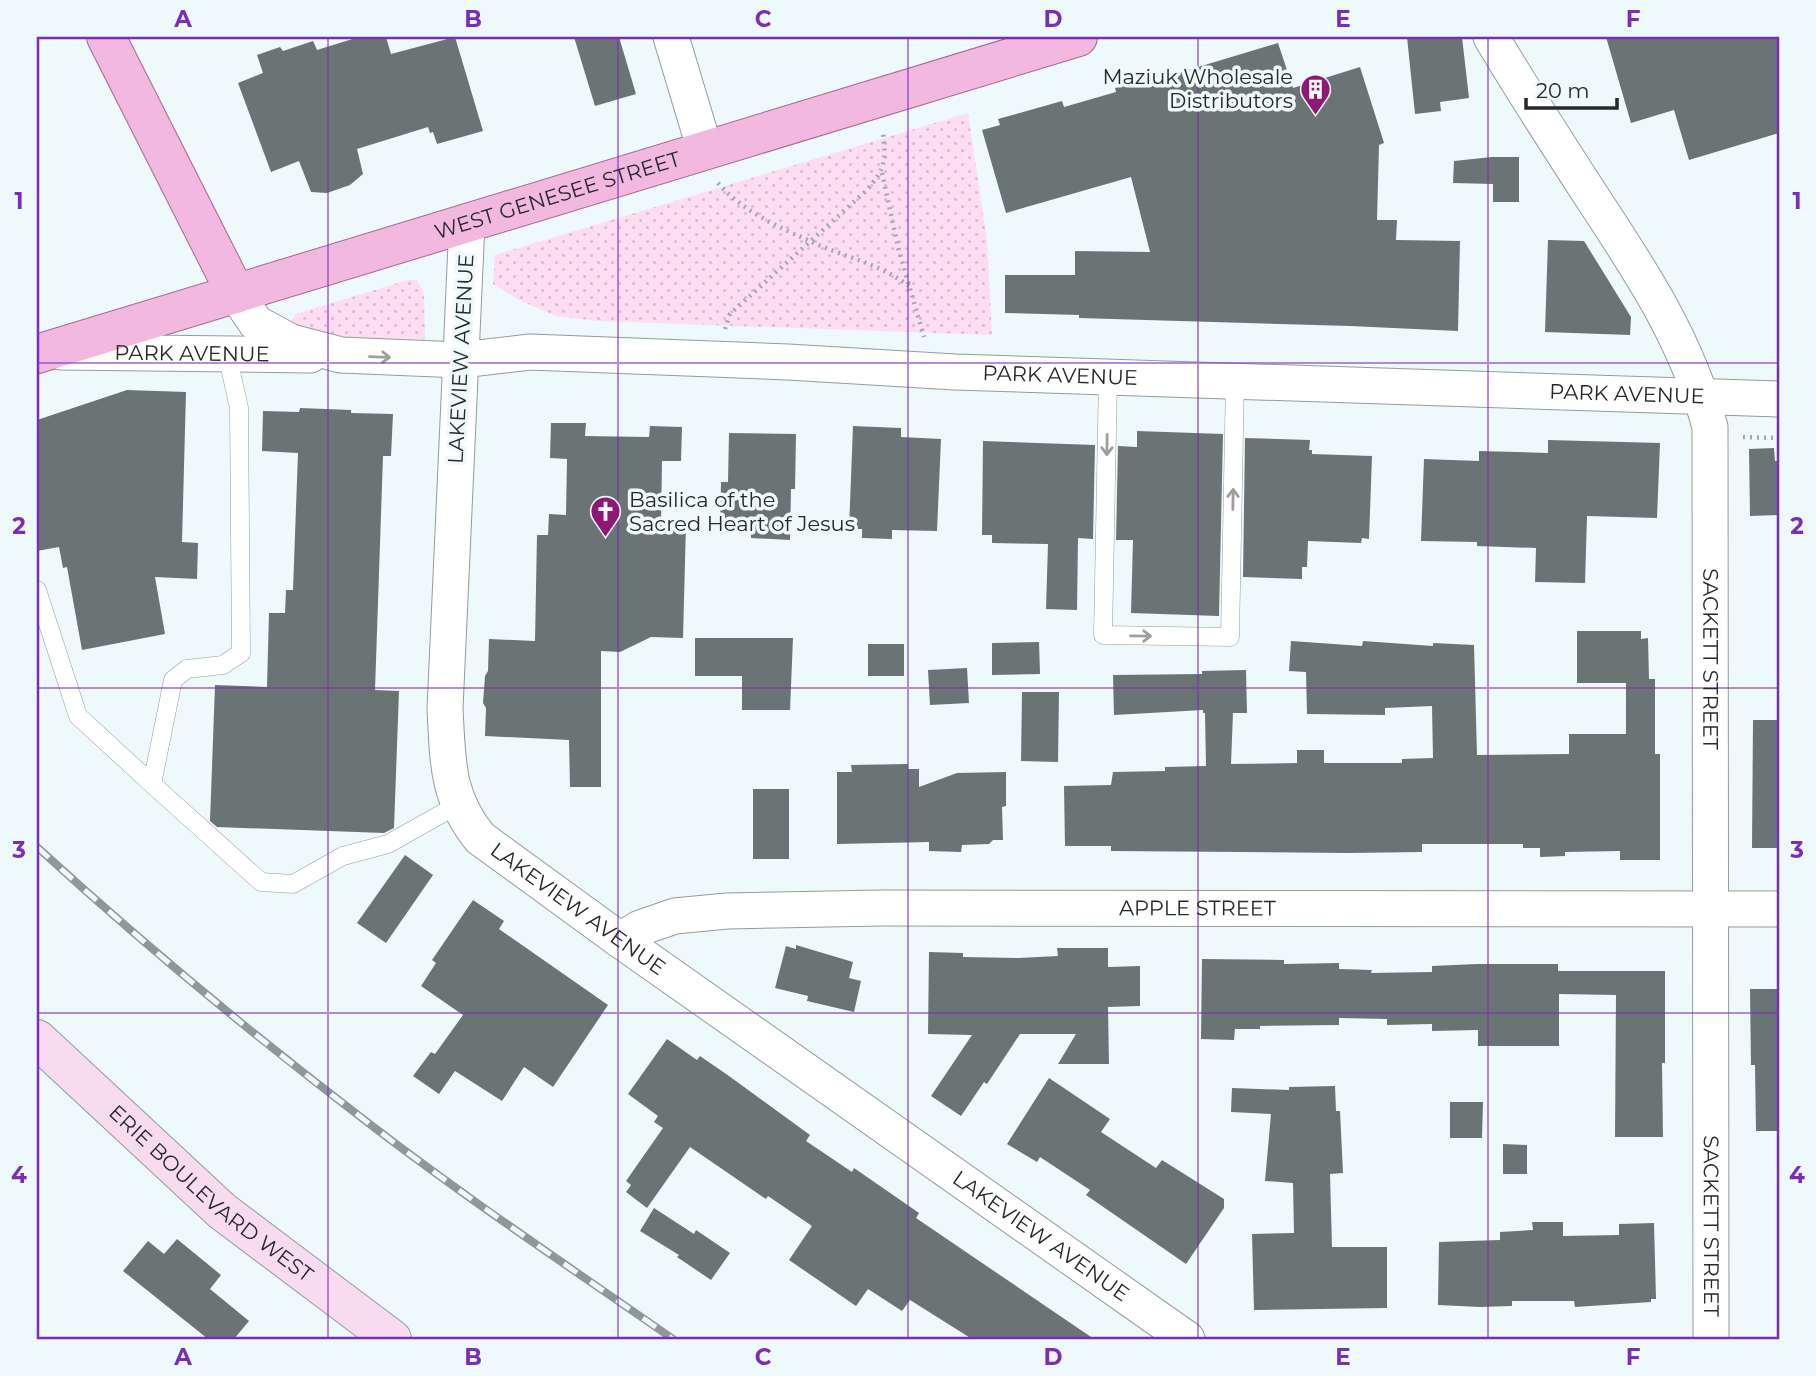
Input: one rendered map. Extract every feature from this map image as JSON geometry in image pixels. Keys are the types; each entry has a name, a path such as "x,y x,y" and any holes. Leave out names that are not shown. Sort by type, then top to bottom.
{"main road":[{"path":"106,37 236,293"},
{"name":"WEST GENESEE STREET","path":"40,353 1078,37"},
{"name":"ERIE BOULEVARD WEST","path":"37,1040 222,1211 392,1339"}],"street":[{"path":"671,37 705,150"},
{"name":"SACKETT STREET","path":"1491,37 1635,262 1681,343 1702,396 1710,427 1711,1339"},
{"name":"LAKEVIEW AVENUE","path":"467,223 445,709 449,777 466,820 480,838 620,940 1187,1339"},
{"name":"PARK AVENUE","path":"236,293 256,323 291,342 341,355"},
{"name":"PARK AVENUE","path":"40,353 341,355 461,360 530,352 934,371 1779,400"},
{"name":"APPLE STREET","path":"620,940 640,928 675,916 727,911 881,908 1779,909"}],"lane":[{"path":"152,784 173,680 187,669 223,665 241,653 239,408 227,354"},
{"path":"1108,377 1104,635 1230,637 1235,381"},
{"path":"37,590 78,716 261,882 293,884 343,856 388,844 459,804"}],"path":[{"path":"881,97 885,152 882,172 898,247 934,371"},
{"path":"705,150 716,181 732,199 810,242 889,271 909,286"},
{"path":"714,359 730,314 867,190 882,172"},
{"path":"1743,437 1779,438"}],"shaded area":[{"path":"968,113 987,240 992,335 598,321 555,316 519,300 493,284 495,255"},
{"path":"408,280 417,280 424,293 425,339 340,336 291,322 295,314"}],"building":[{"path":"359,37 386,37 391,54 455,37 483,131 437,144 428,127 357,149 363,174 350,185 327,193 311,192 299,161 271,172 238,83 263,73 257,55 280,47 283,51 313,41 317,50"},
{"path":"574,37 619,37 636,94 595,106"},
{"path":"1407,37 1462,37 1469,98 1440,102 1441,111 1415,114"},
{"path":"1606,37 1779,37 1779,133 1689,160 1674,110 1631,123"},
{"path":"1278,43 1293,88 1360,67 1384,143 1379,145 1377,220 1397,220 1396,240 1460,241 1458,331 1005,313 1005,275 1075,275 1075,251 1150,252 1131,177 1006,213 982,130 1000,125 998,119 1062,101 1064,107 1116,92 1115,88 1144,80 1145,83"},
{"path":"1519,157 1519,202 1493,202 1493,184 1453,183 1454,161"},
{"path":"1548,240 1584,241 1631,317 1630,335 1545,332"},
{"path":"127,390 186,392 182,542 198,543 197,579 155,577 165,634 82,650 67,567 63,568 59,547 37,551 37,420"},
{"path":"300,408 393,414 391,456 383,456 375,690 399,691 394,828 384,833 217,827 210,821 215,685 267,687 269,613 285,613 286,590 293,590 298,453 262,451 263,411 299,412"},
{"name":"Basilica of the Sacred Heart of Jesus","path":"551,423 586,423 585,436 649,437 650,426 682,427 681,461 662,461 661,524 686,524 683,638 651,637 620,652 601,651 601,787 570,787 569,740 485,736 486,708 483,703 489,639 535,641 537,535 548,535 549,514 566,515 567,459 550,458"},
{"path":"853,426 901,428 901,437 941,439 937,531 892,530 892,539 862,538 862,529 849,529"},
{"path":"1137,431 1223,434 1219,616 1131,613 1133,540 1116,540 1118,446 1137,447"},
{"path":"729,433 796,434 795,489 791,489 790,540 751,538 751,527 720,526 721,482 728,482"},
{"path":"1245,438 1310,440 1309,450 1312,450 1312,454 1372,456 1369,539 1362,538 1361,543 1308,541 1307,567 1302,567 1302,579 1243,577"},
{"path":"1548,440 1660,443 1657,518 1587,516 1585,583 1535,582 1536,548 1477,546 1477,542 1421,541 1424,459 1479,461 1479,451 1548,453"},
{"path":"983,441 1095,445 1093,539 1078,538 1077,610 1046,609 1048,544 992,543 992,535 982,535"},
{"path":"1774,448 1775,461 1779,461 1779,515 1750,516 1749,449"},
{"path":"1577,631 1641,631 1641,639 1648,638 1649,679 1655,679 1655,754 1660,754 1660,860 1620,860 1620,851 1565,852 1565,856 1540,857 1540,848 1523,848 1523,844 1422,844 1422,852 1349,853 1111,851 1111,846 1065,846 1064,786 1111,785 1113,772 1165,771 1165,767 1206,766 1203,710 1114,715 1113,675 1202,674 1202,671 1246,670 1247,713 1233,713 1231,764 1297,763 1297,750 1324,750 1324,763 1402,763 1402,759 1433,758 1432,706 1385,708 1385,715 1307,714 1306,672 1289,671 1291,641 1362,646 1363,641 1433,646 1433,643 1474,645 1477,755 1569,754 1569,734 1626,734 1626,683 1577,683"},
{"path":"695,638 793,638 790,710 742,710 742,676 695,676"},
{"path":"1039,642 1040,674 992,675 992,643"},
{"path":"868,644 904,644 904,676 868,676"},
{"path":"967,668 969,703 930,705 928,670"},
{"path":"1022,692 1059,692 1058,762 1021,761"},
{"path":"1753,720 1779,720 1779,848 1752,848"},
{"path":"908,764 908,769 919,769 919,787 957,773 1006,772 1006,806 1002,807 1003,840 993,840 989,844 962,845 961,852 929,851 929,842 837,844 837,772 852,772 851,765"},
{"path":"753,789 789,789 789,859 753,859"},
{"path":"405,855 433,875 386,943 357,923"},
{"path":"473,900 504,921 499,929 608,1005 553,1087 524,1067 502,1101 455,1071 439,1094 413,1076 431,1052 435,1054 463,1015 421,986 436,963 432,960"},
{"path":"796,945 853,962 849,978 861,981 854,1012 807,1001 808,996 775,988 786,946 796,949"},
{"path":"1057,948 1108,948 1108,967 1140,966 1140,1006 1108,1007 1109,1064 1058,1064 1076,1034 1020,1034 987,1084 984,1082 961,1116 931,1096 972,1035 928,1034 929,952 963,953 963,957 1019,958 1058,956"},
{"path":"1202,959 1284,960 1284,964 1339,963 1339,969 1372,970 1371,973 1432,972 1432,966 1477,964 1558,964 1558,971 1665,971 1663,1137 1615,1137 1616,995 1559,994 1559,1046 1478,1046 1478,1030 1432,1031 1432,1024 1387,1025 1387,1019 1339,1018 1339,1025 1260,1026 1260,1029 1235,1029 1234,1040 1201,1039"},
{"path":"1750,989 1779,989 1779,1131 1756,1131 1755,1065 1751,1065"},
{"path":"667,1039 697,1060 700,1056 729,1076 810,1135 806,1141 852,1172 854,1168 919,1213 916,1218 1094,1339 972,1339 910,1300 902,1311 868,1289 856,1306 789,1260 812,1226 768,1196 766,1199 690,1147 647,1208 626,1192 631,1185 626,1181 663,1128 654,1122 658,1116 628,1094"},
{"path":"1049,1078 1110,1119 1101,1132 1156,1168 1162,1160 1224,1199 1224,1208 1186,1264 1086,1195 1090,1190 1040,1157 1037,1162 1007,1144"},
{"path":"1335,1086 1336,1111 1340,1111 1343,1173 1330,1174 1332,1247 1387,1247 1387,1308 1254,1310 1252,1234 1294,1233 1293,1183 1265,1181 1271,1114 1231,1112 1232,1088 1289,1090 1289,1087"},
{"path":"1450,1102 1483,1102 1482,1138 1450,1138"},
{"path":"1503,1144 1527,1145 1527,1174 1503,1174"},
{"path":"654,1208 694,1234 696,1230 730,1253 711,1280 677,1257 679,1255 640,1231"},
{"path":"1532,1222 1563,1222 1563,1236 1619,1235 1619,1224 1654,1223 1656,1299 1651,1299 1651,1302 1575,1307 1574,1301 1512,1301 1512,1306 1480,1307 1438,1305 1439,1242 1500,1240 1500,1232 1533,1230"},
{"path":"177,1239 221,1275 210,1289 249,1321 234,1339 208,1339 123,1271 148,1241 164,1254"}],"railway":[{"path":"37,847 195,984 358,1115 475,1201 673,1339"}],"place":[{"name":"Maziuk Wholesale Distributors","path":"1316,116"},
{"name":"Basilica of the Sacred Heart of Jesus","path":"606,539"}]}
